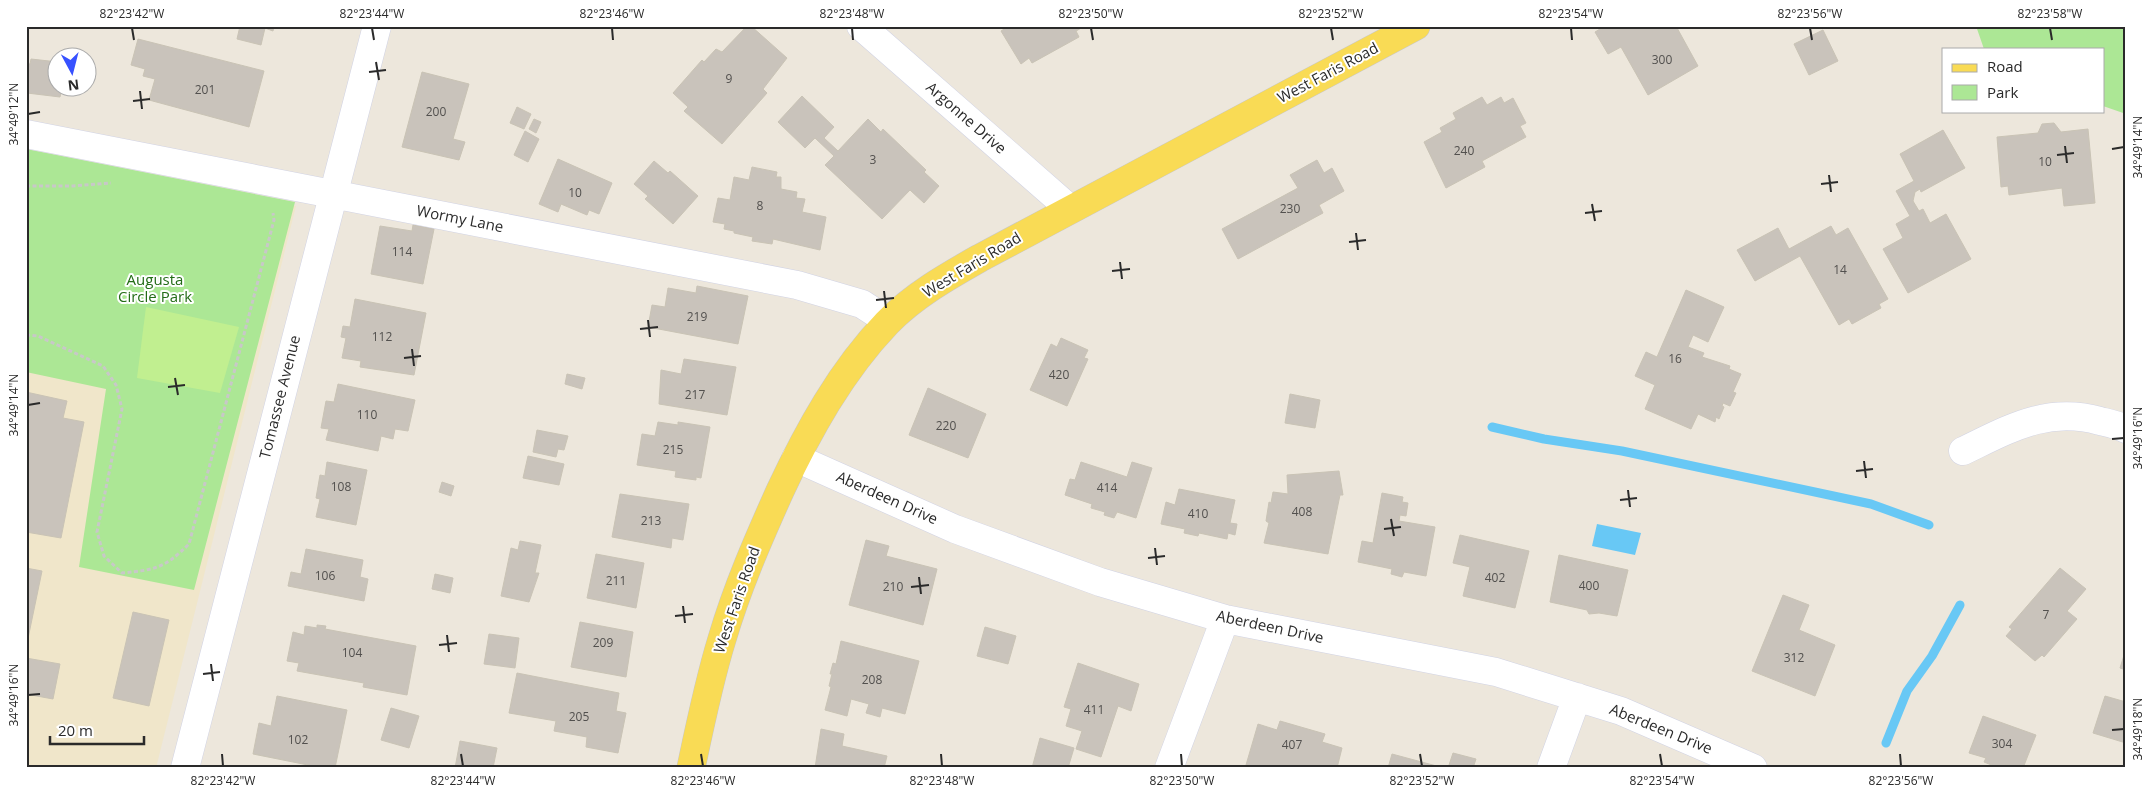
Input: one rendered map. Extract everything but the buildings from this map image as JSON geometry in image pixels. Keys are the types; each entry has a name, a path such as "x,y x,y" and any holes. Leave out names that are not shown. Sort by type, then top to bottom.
{"main road":[{"name":"West Faris Road","path":"691,768 707,695 736,596 752,551 796,458 836,386 863,349 888,321 915,299 952,274 1070,209 1416,26"}],"street":[{"name":"Tomassee Avenue","path":"185,768 377,26"},
{"name":"Argonne Drive","path":"862,26 1070,209"},
{"name":"Wormy Lane","path":"26,134 798,285 862,304 888,321"},
{"path":"1963,451 2023,422 2055,415 2090,418 2126,429"},
{"name":"Aberdeen Drive","path":"796,458 955,528 1100,582 1225,619 1496,672 1621,711 1753,768"},
{"path":"1169,768 1225,619"},
{"path":"1551,768 1577,697"}],"path":[{"path":"26,335 38,336 103,366 116,385 122,409 97,532 104,556 122,573 152,571 174,558 189,544 274,220"}],"shaded area":[{"name":"Augusta Circle Park","path":"26,151 296,206 156,768 26,768"}],"green space":[{"path":"1976,26 2126,26 2126,114 2104,106 2104,48 1984,48"},
{"name":"Augusta Circle Park","path":"26,149 295,202 194,590 79,567 106,389 26,372"},
{"path":"146,307 239,327 220,393 137,378"}],"water":[{"path":"1597,524 1641,533 1635,555 1592,546"}],"waterway":[{"path":"1492,427 1544,439 1622,451 1871,504 1929,525"},
{"path":"1886,743 1907,691 1932,656 1960,605"}]}
